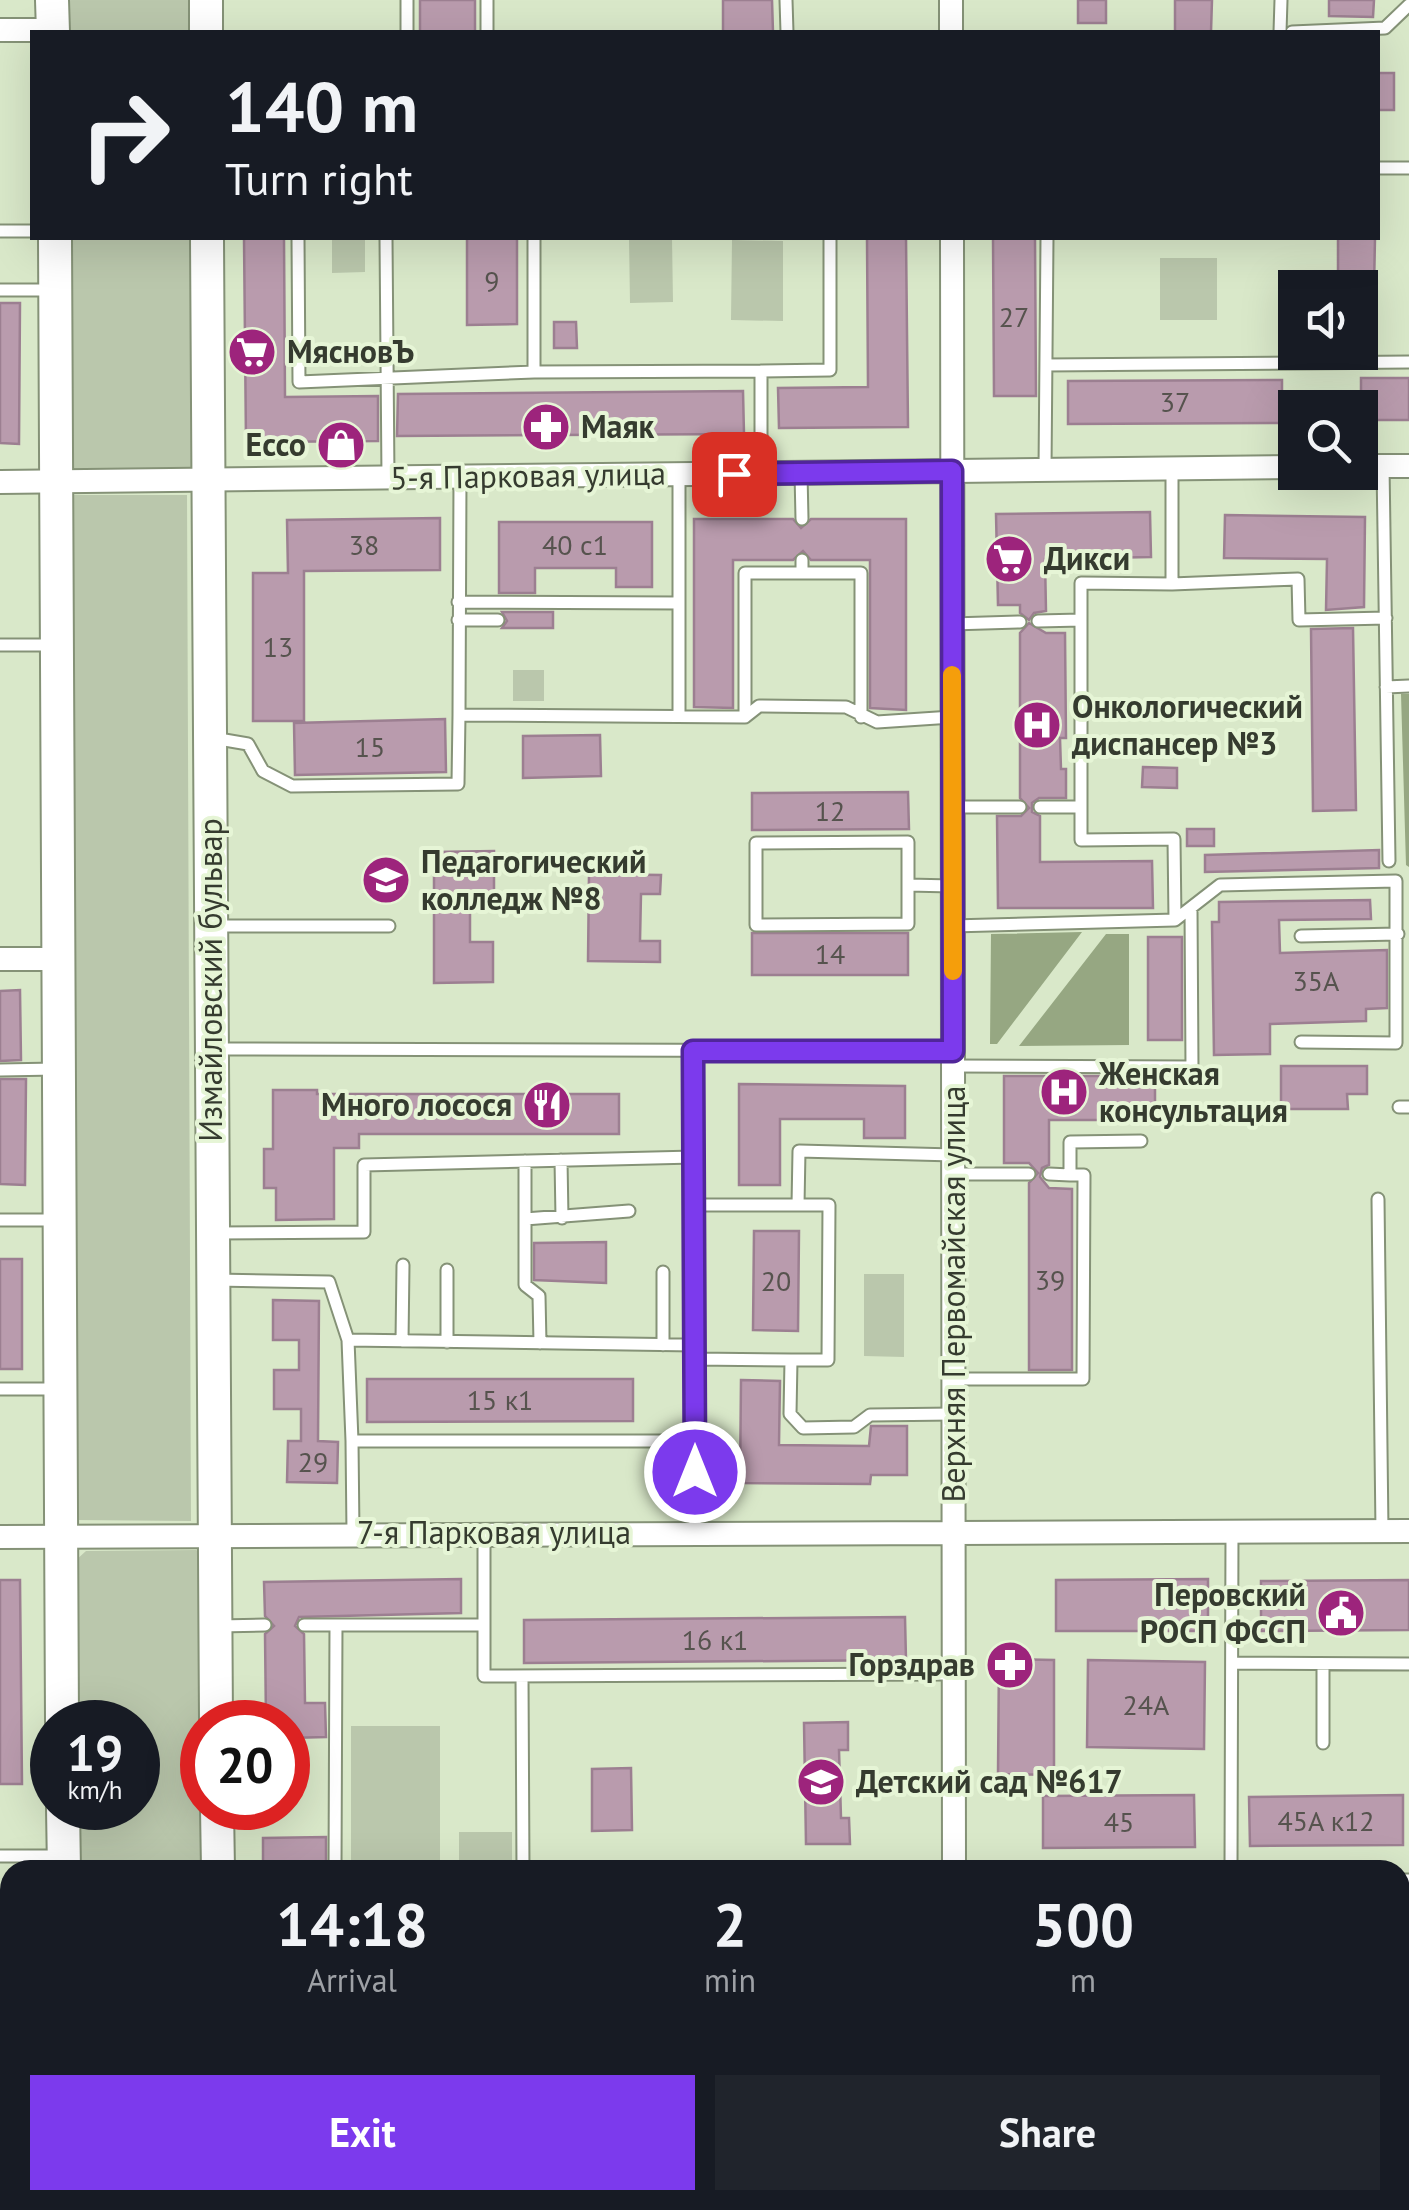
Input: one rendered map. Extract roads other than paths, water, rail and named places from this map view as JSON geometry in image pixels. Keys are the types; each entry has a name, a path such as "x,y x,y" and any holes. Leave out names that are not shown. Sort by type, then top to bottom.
{"street":[{"path":"206,0 206,30"},
{"path":"951,0 951,30"},
{"path":"0,30 53,21"},
{"path":"55,240 62,1700"},
{"name":"Измайловский бульвар","path":"207,240 216,1700"},
{"name":"Верхняя Первомайская улица","path":"952,240 954,1860"},
{"path":"1378,466 1409,466"},
{"name":"5-я Парковая улица","path":"0,482 1278,467"},
{"path":"0,959 58,959"},
{"name":"7-я Парковая улица","path":"0,1537 1409,1530"},
{"path":"63,1830 64,1860"},
{"path":"217,1830 218,1860"}],"lane":[{"path":"407,0 407,30"},
{"path":"487,0 487,30"},
{"path":"786,0 787,30"},
{"path":"1280,0 1280,30"},
{"path":"1338,30 1385,28 1409,5"},
{"path":"1380,168 1409,168"},
{"path":"0,232 30,231"},
{"path":"298,240 299,382 534,372 830,370 830,240"},
{"path":"386,240 388,478"},
{"path":"534,240 534,372"},
{"path":"1045,470 1047,240"},
{"path":"0,290 55,290"},
{"path":"1046,365 1278,359"},
{"path":"1378,360 1409,362"},
{"path":"760,371 761,473"},
{"path":"1172,468 1172,584"},
{"path":"801,473 802,519"},
{"path":"679,474 679,713"},
{"path":"209,738 248,744 263,771 292,786 458,784 460,478"},
{"path":"1374,490 1386,618 1389,861"},
{"path":"745,717 745,574 802,566 861,573 861,717"},
{"path":"1174,920 1174,840 1081,840 1081,584 1298,579 1299,620 1386,618"},
{"path":"458,602 679,603"},
{"path":"458,620 498,620"},
{"path":"1038,621 1081,620"},
{"path":"952,624 1020,622"},
{"path":"0,644 56,644"},
{"path":"1386,687 1409,686"},
{"path":"459,714 679,713 745,717 758,706 829,706 846,707 861,717 912,722 952,716"},
{"path":"952,807 1020,807"},
{"path":"1040,807 1081,807"},
{"path":"908,842 908,886 908,924 751,925 756,843 908,842"},
{"path":"952,926 1174,920 1220,885 1396,881 1396,1043 1301,1042"},
{"path":"908,886 952,886"},
{"path":"212,1049 693,1051 1192,1067 1191,908"},
{"path":"211,926 389,926"},
{"path":"1301,936 1398,934"},
{"path":"693,1051 695,1532"},
{"path":"0,1070 59,1069"},
{"path":"1070,1174 1070,1142 1141,1141"},
{"path":"798,1205 799,1152 1029,1174"},
{"path":"213,1233 364,1232 364,1165 694,1157"},
{"path":"561,1160 562,1218"},
{"path":"525,1161 525,1285 540,1296 540,1343"},
{"path":"955,1379 1083,1379 1084,1174 1048,1174"},
{"path":"1378,1199 1382,1531"},
{"path":"348,1340 663,1345 694,1352 828,1360 829,1205 694,1205"},
{"path":"525,1219 629,1212"},
{"path":"0,1220 60,1220"},
{"path":"402,1341 403,1265"},
{"path":"447,1342 448,1270"},
{"path":"663,1272 663,1345"},
{"path":"212,1280 329,1282 348,1340 353,1533"},
{"path":"790,1360 790,1414 803,1428 854,1427 870,1415 954,1414"},
{"path":"0,1389 61,1388"},
{"path":"352,1441 694,1441"},
{"path":"1231,1860 1232,1531"},
{"path":"484,1534 484,1676 954,1674"},
{"path":"304,1625 484,1624"},
{"path":"215,1626 265,1625"},
{"path":"335,1860 336,1625"},
{"path":"1232,1663 1409,1664"},
{"path":"1323,1664 1323,1743"},
{"path":"522,1676 523,1860"},
{"path":"0,1856 37,1860"}],"place":[{"name":"МясновЪ","path":"252,352"},
{"name":"Маяк","path":"546,427"},
{"name":"Ecco","path":"341,445"},
{"name":"Дикси","path":"1009,559"},
{"name":"Онкологический диспансер №3","path":"1037,725"},
{"name":"Педагогический колледж №8","path":"386,880"},
{"name":"Женская консультация","path":"1064,1092"},
{"name":"Много лосося","path":"547,1105"},
{"name":"Перовский РОСП ФССП","path":"1341,1613"},
{"name":"Горздрав","path":"1010,1665"},
{"name":"Детский сад №617","path":"821,1782"}]}
